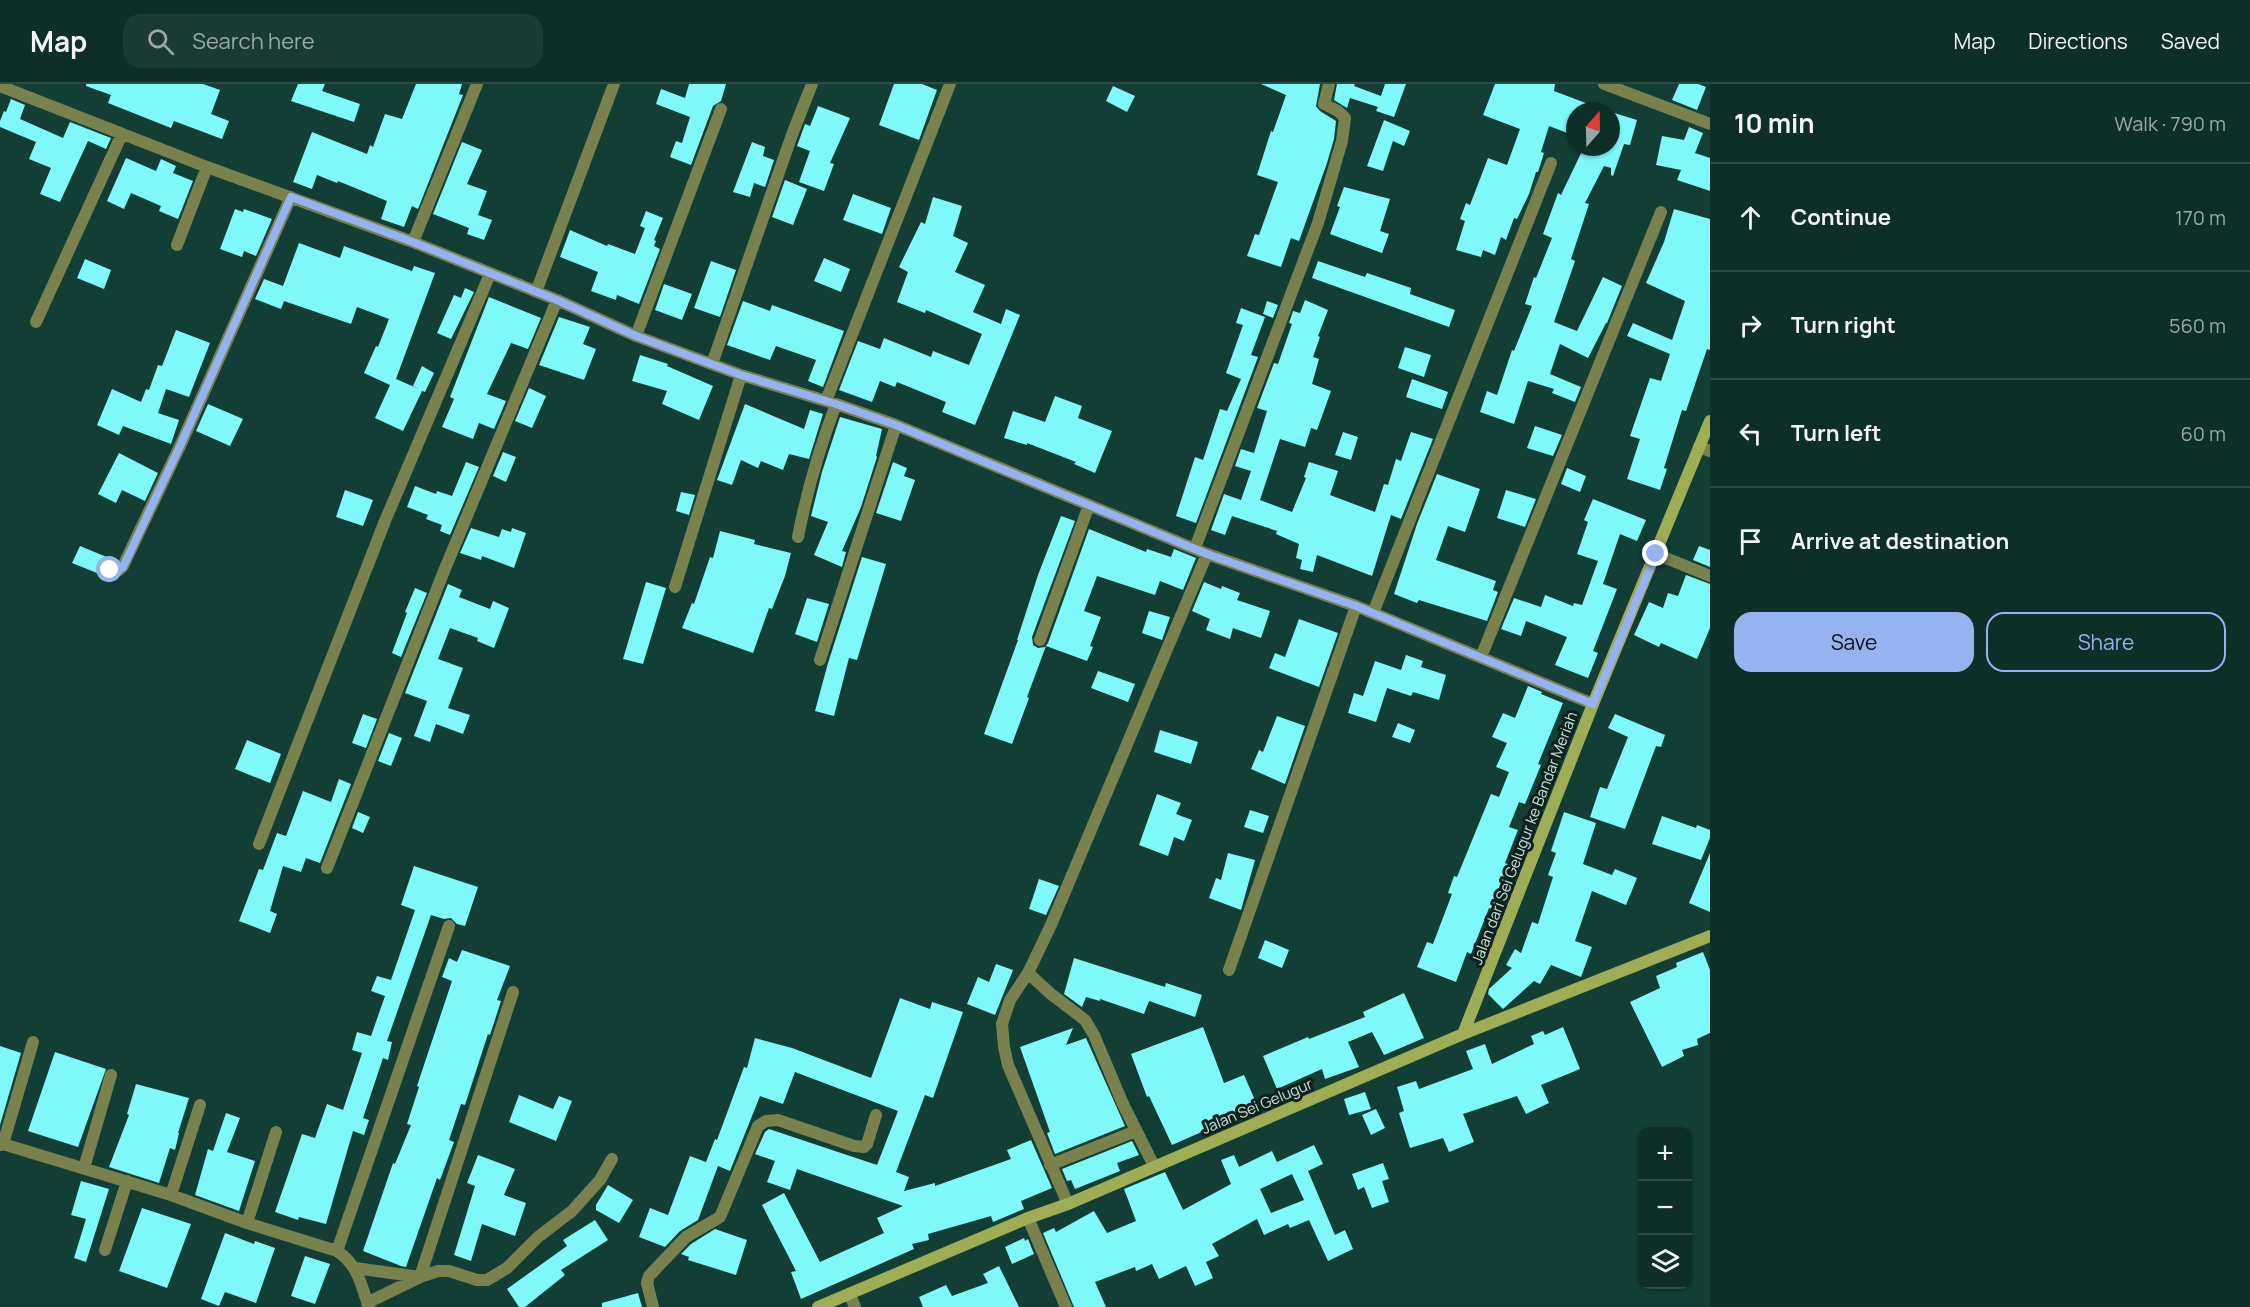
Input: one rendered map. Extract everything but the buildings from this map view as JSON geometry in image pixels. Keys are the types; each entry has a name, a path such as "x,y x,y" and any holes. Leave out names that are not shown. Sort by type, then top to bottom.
{"main road":[{"name":"Jalan dari Sei Gelugur ke Bandar Meriah","path":"1463,1034 1593,704 1656,554 1704,449 1710,421"},
{"name":"Jalan Sei Gelugur","path":"818,1307 853,1301 1028,1218 1068,1204 1463,1034 1710,936"}],"street":[{"path":"413,242 477,84"},
{"path":"536,292 614,84"},
{"path":"712,364 812,84"},
{"path":"798,537 808,487 831,403 950,84"},
{"path":"1068,1204 1008,1065 1002,1024 1010,1000 1029,973 1051,925 1201,551 1318,223 1342,141 1345,118 1338,111 1324,104 1329,84"},
{"path":"1610,85 1710,124"},
{"path":"0,86 207,167 413,242 557,300 636,336 741,375 896,425 1201,551 1356,606 1593,704"},
{"path":"636,336 722,109"},
{"path":"36,322 122,134"},
{"path":"1373,613 1551,163"},
{"path":"177,245 207,167"},
{"path":"110,570 119,570 123,567 180,446 291,197"},
{"path":"1480,657 1661,212"},
{"path":"259,844 385,521 490,274"},
{"path":"327,868 444,571 557,300"},
{"path":"675,587 741,375"},
{"path":"820,660 896,425"},
{"path":"1040,640 1089,505"},
{"path":"1656,554 1710,576"},
{"path":"1228,970 1356,606"},
{"path":"337,1251 449,926"},
{"path":"1029,973 1051,994 1085,1020 1094,1035 1136,1131 1155,1166"},
{"path":"420,1277 513,992"},
{"path":"33,1042 2,1145 171,1195 247,1223 337,1251 355,1268 368,1305 420,1277 438,1271 449,1271 482,1281 507,1268 538,1237 572,1211 600,1180 612,1160"},
{"path":"84,1168 111,1075"},
{"path":"171,1195 200,1105"},
{"path":"653,1307 646,1283 649,1276 686,1237 720,1218 758,1126 766,1121 778,1120 854,1146 864,1147 876,1115"},
{"path":"1050,1165 1136,1131"},
{"path":"247,1223 276,1132"},
{"path":"105,1250 126,1182"},
{"path":"1028,1218 1066,1307"},
{"path":"355,1268 420,1277"}],"route":[{"path":"110,570 119,570 123,567 180,446 291,197 413,242 557,300 636,336 741,375 896,425 1207,554 1356,606 1593,704 1656,554"}]}
